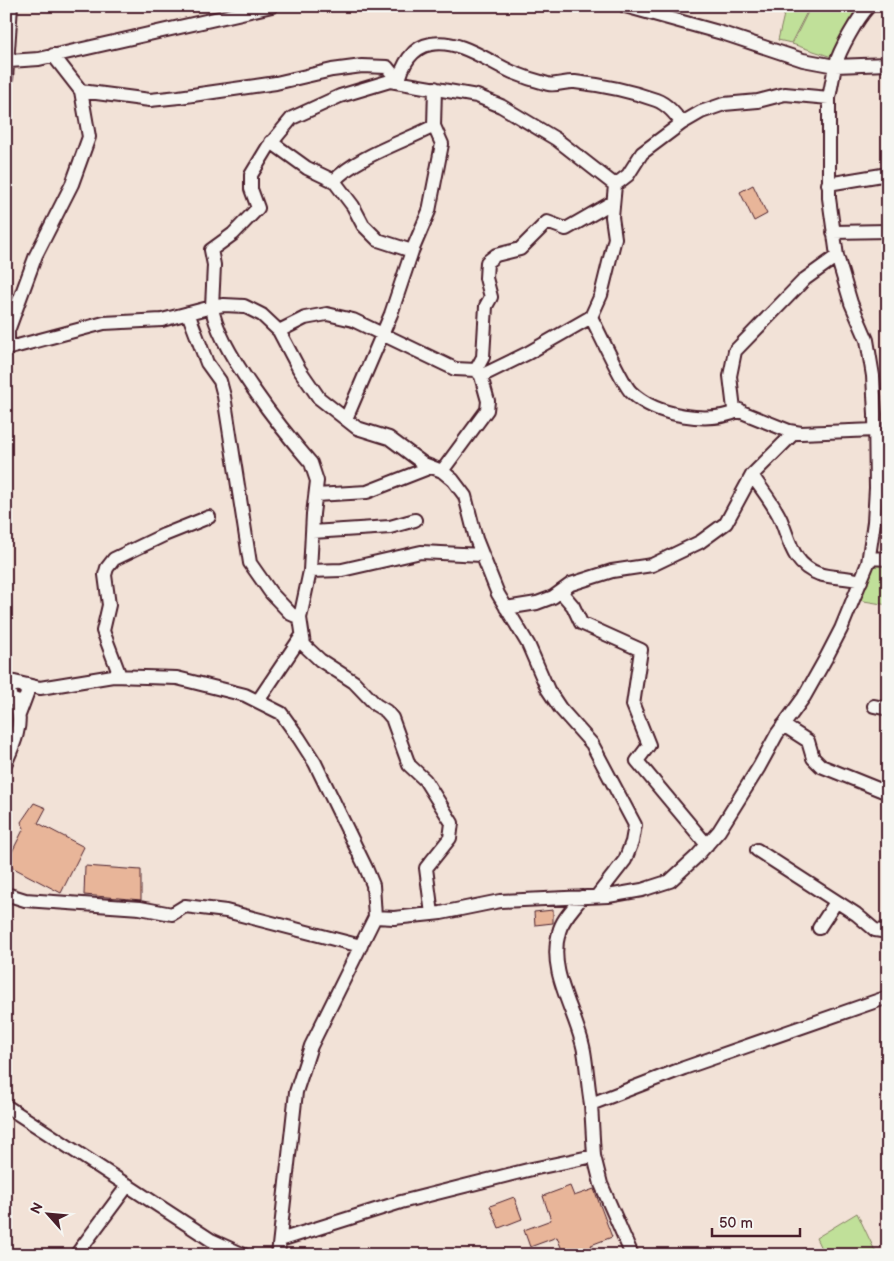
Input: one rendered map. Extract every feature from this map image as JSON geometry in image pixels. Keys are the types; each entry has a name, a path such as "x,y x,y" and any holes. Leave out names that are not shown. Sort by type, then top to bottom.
{"street":[{"path":"6,79 9,61 11,6"},
{"path":"9,61 39,59 272,6"},
{"path":"626,6 722,33 803,60 835,66 888,64"},
{"path":"375,917 394,918 432,914 500,901 597,896 642,890 670,881 707,845 740,800 783,725 804,697 826,658 841,629 861,581 869,558 874,522 875,430 873,376 867,340 851,303 837,256 828,184 831,146 828,125 829,98 835,66 840,52 869,6"},
{"path":"399,82 408,59 418,48 430,44 445,43 469,50 512,72 551,85 571,82 587,84 659,101 673,111 682,123"},
{"path":"53,55 81,90 89,136 72,184 36,255 8,332 7,349 104,323 162,320 212,307 224,305 244,306 262,315 279,331 307,383 319,398 357,428 389,438 424,464 437,469 453,480 466,496 476,539 482,555 506,608 528,644 548,690 560,708 592,744 605,764 635,825 625,860 597,896"},
{"path":"81,90 150,100 276,83 339,69 362,66 387,67 408,59"},
{"path":"387,67 399,82"},
{"path":"432,914 426,868 450,838 452,823 425,780 409,765 392,718 386,711 376,705 354,682 310,652 304,645 301,637 300,618 310,571 317,481 310,463 242,373 213,320 214,266 211,250 233,234 258,208 251,189 251,175 272,142 292,118 306,110 373,85 390,81 477,96 501,106 556,139 615,186"},
{"path":"346,419 378,349 381,334 392,314 412,251 429,210 442,144 434,126 435,88"},
{"path":"279,331 305,318 327,314 353,320 455,369 478,373 559,336 591,317 601,295 615,238 612,217 615,186 628,175 642,153 682,123 701,112 724,104 758,100 785,94 829,98"},
{"path":"334,181 341,173 357,163 434,126"},
{"path":"272,142 307,168 334,181 353,206 363,225 378,240 412,251"},
{"path":"828,184 888,174"},
{"path":"316,495 367,492 437,469 487,410 488,401 478,373 483,357 486,306 490,297 486,278 487,262 496,255 520,249 547,222 566,229 613,202"},
{"path":"833,232 888,231"},
{"path":"837,256 805,279 735,351 730,376 734,409 794,432 875,430"},
{"path":"188,312 207,363 220,381 224,396 250,562 271,593 291,614 300,618"},
{"path":"591,317 630,391 646,402 666,411 684,414 730,415 740,410"},
{"path":"506,608 537,603 561,592 571,584 612,570 652,565 700,542 726,523 752,475 794,432"},
{"path":"752,475 781,520 785,538 794,554 806,567 820,574 847,576 861,581"},
{"path":"120,676 103,631 109,605 105,575 107,568 114,559 164,535 209,517"},
{"path":"312,532 390,527 415,520"},
{"path":"310,571 342,570 420,552 482,555"},
{"path":"869,558 888,559"},
{"path":"561,592 573,606 581,623 641,650 633,705 649,745 637,761 707,845"},
{"path":"258,701 301,637"},
{"path":"6,762 16,735 19,715 15,691 120,676 177,678 236,692 258,701 280,713 299,738 314,763 373,885 375,917 311,1046 296,1092 278,1255"},
{"path":"874,706 888,709"},
{"path":"783,725 808,741 813,758 821,766 888,793"},
{"path":"757,850 875,930 888,932"},
{"path":"6,894 25,900 140,908 172,914 185,906 226,911 361,946"},
{"path":"582,897 559,930 557,959 560,980 570,1004 584,1050 591,1104 594,1156 601,1184 632,1255"},
{"path":"819,928 836,902"},
{"path":"591,1104 684,1068 888,997"},
{"path":"6,1106 211,1240 219,1250 244,1255"},
{"path":"280,1240 400,1202 532,1169 594,1156"},
{"path":"76,1255 128,1185"}],"green space":[{"path":"786,6 810,6 791,43 778,40"},
{"path":"811,6 861,6 835,58 792,44"},
{"path":"871,565 888,565 888,605 858,600"},
{"path":"857,1213 877,1255 824,1255 816,1238"}],"building":[{"path":"753,185 767,214 754,221 740,192"},
{"path":"34,803 46,808 38,823 84,847 61,893 6,864 24,828 21,822"},
{"path":"85,866 141,870 141,900 84,895"},
{"path":"553,910 553,923 535,925 534,912"},
{"path":"570,1186 574,1196 594,1189 612,1237 591,1245 593,1250 581,1255 564,1255 557,1237 530,1247 524,1230 551,1220 543,1196"},
{"path":"514,1197 522,1219 499,1228 490,1206"}]}
